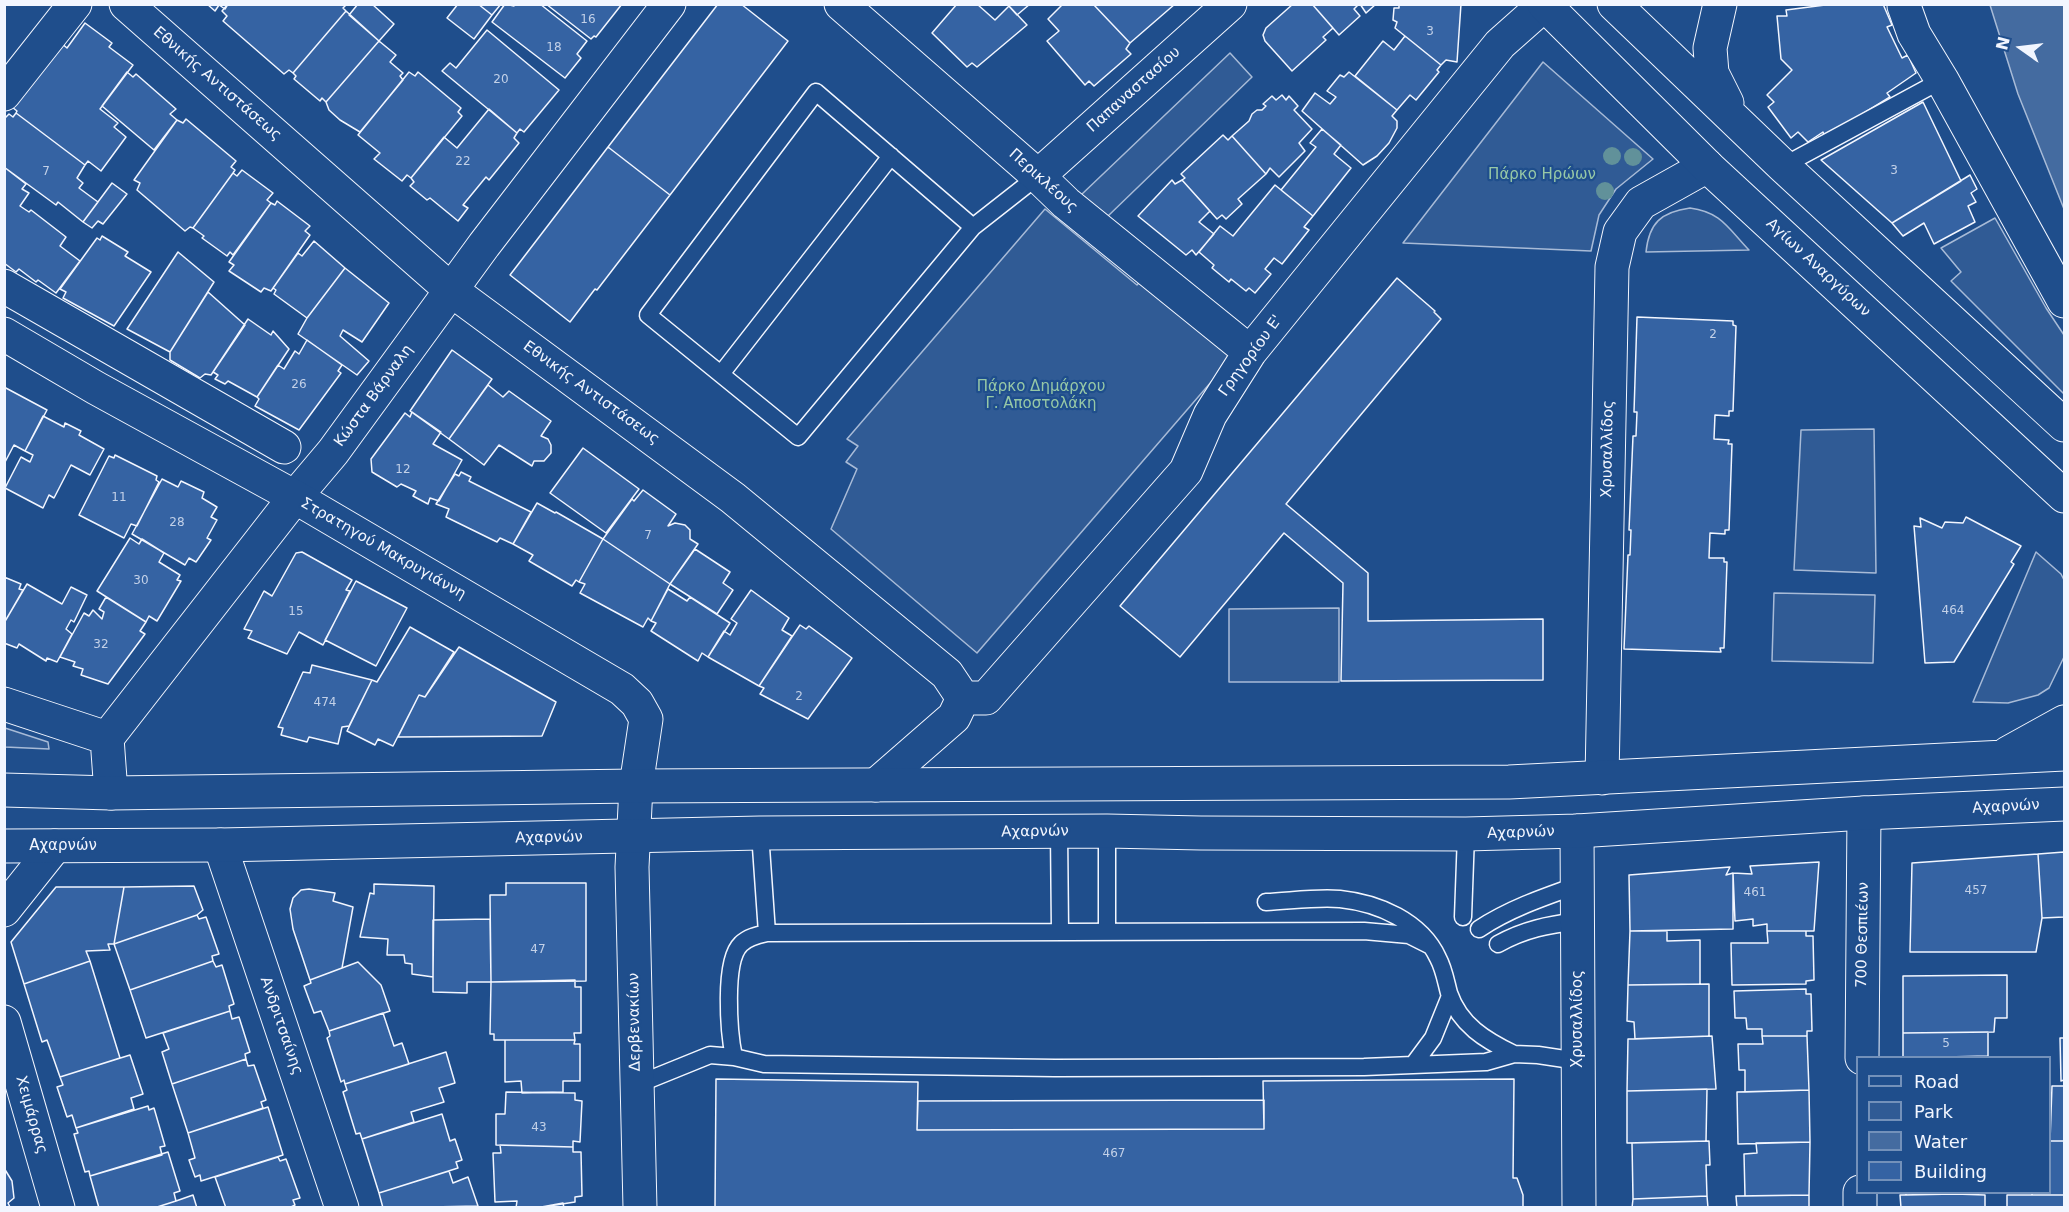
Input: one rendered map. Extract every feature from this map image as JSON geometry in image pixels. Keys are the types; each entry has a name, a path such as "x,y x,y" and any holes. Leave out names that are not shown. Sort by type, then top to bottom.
{"street":[{"path":"4,93 75,4"},
{"name":"Εθνικής Αντιστάσεως","path":"126,4 451,290 778,533 947,674 963,698"},
{"name":"Κώστα Βάρναλη","path":"106,738 333,452 451,290 669,4"},
{"name":"Περικλέους","path":"841,4 1066,203 1250,352"},
{"name":"Παπαναστασίου","path":"1038,176 1230,4"},
{"path":"1720,4 1710,48 1712,73 1733,116"},
{"name":"Αγίων Αναργύρων","path":"1544,5 1707,166 2062,497"},
{"name":"Γρηγορίου Ε'","path":"963,698 986,698 1186,471 1210,415 1250,352 1500,44 1544,5"},
{"path":"1576,36 1614,5 1783,166 2064,425"},
{"path":"1904,6 1914,33 2064,301"},
{"name":"Χρυσαλλίδος","path":"1602,778 1612,267 1620,232 1641,203 1707,166"},
{"path":"4,286 284,447"},
{"name":"Στρατηγού Μακρυγιάννη","path":"4,334 96,388 295,497 622,689 637,704 646,719 636,786 634,837"},
{"path":"876,785 954,717 963,698"},
{"path":"4,704 106,738 111,793"},
{"path":"1999,758 2064,722"},
{"path":"4,790 111,793 636,786 1497,782 2064,754"},
{"name":"Αχαρνών","path":"4,846 220,845 760,833 1107,831 1466,834 1577,831 1864,813 2064,804"},
{"name":"700 Θεσπιέων","path":"1862,1056 1864,813"},
{"name":"Χρυσαλλίδος","path":"1577,831 1579,1208"},
{"name":"Δερβενακίων","path":"634,837 632,867 640,1208"},
{"name":"Ανδριτσαίνης","path":"220,845 342,1208"},
{"path":"4,910 55,846"},
{"name":"Χειμάρρας","path":"4,1022 58,1208"}],"lane":[{"path":"1783,166 1942,80"},
{"path":"973,227 816,92 648,315 798,437 973,227 1038,176"},
{"path":"721,374 891,156"},
{"path":"1059,831 1060,931"},
{"path":"1107,831 1107,932"},
{"path":"760,833 766,933"},
{"path":"1463,917 1466,834"},
{"path":"1479,929 1494,919 1532,901 1578,885"},
{"path":"1266,902 1338,899 1379,907 1414,926 1439,958 1450,996 1461,1017 1472,1029 1492,1043 1514,1054"},
{"path":"1498,944 1518,933 1537,927 1578,921"},
{"path":"734,1057 729,1037 732,961 740,944 753,936 766,933 1378,932 1409,935 1431,946"},
{"path":"1413,1065 1433,1038 1450,996"},
{"path":"636,1085 710,1055 734,1057 764,1064 1003,1067 1343,1067 1486,1062 1514,1054 1538,1054 1578,1060"}],"green space":[{"path":"1230,53 1252,77 1108,216 1081,195"},
{"name":"Πάρκο Ηρώων","path":"1543,62 1653,159 1616,189 1599,215 1591,251 1403,243"},
{"path":"1690,208 1717,217 1749,250 1646,252 1650,233 1658,221 1671,212"},
{"name":"Πάρκο Δημάρχου Γ. Αποστολάκη","path":"1045,209 1137,285 1145,276 1237,352 977,653 831,529 857,469 846,462 858,446 847,439"},
{"path":"1995,218 2064,335 2064,394 1951,281 1961,272 1941,248"},
{"path":"1874,429 1876,573 1794,570 1801,430"},
{"path":"2036,552 2061,574 2064,580 2064,657 2049,688 2038,695 2008,703 1973,702"},
{"path":"1774,593 1875,595 1873,663 1772,661"},
{"path":"1339,608 1339,682 1229,682 1229,609"},
{"path":"5,728 48,742 49,749 5,747"}],"water":[{"path":"1990,5 2064,5 2064,209 2018,94"}],"building":[{"path":"207,4 228,4 225,9 219,5 215,11"},
{"path":"228,4 347,4 343,8 346,11 293,73 289,70 284,74 223,21 227,16 222,11"},
{"path":"358,4 372,4 394,24 379,41 349,15"},
{"path":"458,4 478,4 492,15 474,39 447,18"},
{"path":"478,4 501,4 492,15"},
{"path":"505,4 514,6 515,4 540,4 587,41 577,54 581,58 565,78 492,22"},
{"path":"546,4 622,4 596,37 591,39"},
{"path":"718,4 741,4 788,41 670,195 608,147"},
{"path":"957,4 977,4 995,20 1009,6 1027,25 977,67 972,63 967,67 932,33"},
{"path":"1007,4 1030,4 1017,15"},
{"path":"1063,4 1093,4 1130,43 1126,49 1131,54 1094,86 1089,81 1085,85 1047,41 1059,31 1048,19"},
{"path":"1093,4 1175,4 1130,43"},
{"path":"1293,4 1312,4 1333,28 1323,37 1326,40 1292,71 1265,41 1263,35 1266,28"},
{"path":"1312,4 1359,4 1354,9 1360,16 1339,35"},
{"path":"1360,4 1376,4 1366,13"},
{"path":"1399,4 1461,4 1457,62 1446,60 1441,65 1395,28 1397,22 1393,20 1394,8 1399,8"},
{"path":"1833,4 1883,4 1892,25 1887,27 1902,58 1908,55 1916,73 1887,93 1890,97 1825,137 1823,132 1808,142 1798,132 1791,138 1768,107 1774,102 1767,95 1792,70 1781,59 1777,16 1787,16 1786,10"},
{"path":"346,11 379,41 326,102 322,98 320,101 294,79 296,76 293,73"},
{"path":"85,23 112,43 109,47 133,65 100,109 118,123 114,127 126,137 101,171 88,161 85,165 16,113 17,111 12,107 60,42 67,48"},
{"path":"487,30 559,90 524,132 520,129 517,133 442,71 450,63 456,68"},
{"path":"1405,36 1441,65 1437,70 1439,72 1416,100 1410,95 1397,110 1355,76 1383,41 1394,50"},
{"path":"379,41 396,55 390,62 403,73 400,76 403,80 360,132 340,120 329,110 326,102"},
{"path":"127,72 133,77 136,74 176,109 170,114 177,120 154,150 102,106"},
{"path":"409,72 415,76 418,72 461,108 458,112 462,116 411,178 407,175 402,181 374,159 380,153 358,135"},
{"path":"1349,72 1397,110 1392,116 1397,121 1397,128 1389,143 1377,156 1363,165 1302,111 1315,93 1330,104 1336,97 1327,91 1340,75 1344,77"},
{"path":"1282,95 1286,100 1289,96 1298,106 1294,110 1312,129 1299,143 1305,151 1279,177 1270,168 1266,174 1232,136 1249,121 1252,114 1266,106 1263,104 1272,96 1276,100"},
{"path":"1923,102 1961,181 1892,223 1821,160"},
{"path":"489,109 517,133 514,138 519,143 489,180 486,177 463,205 468,208 458,221 430,198 427,200 410,186 414,182 411,178 444,137 457,148"},
{"path":"16,113 85,165 77,178 83,183 79,188 98,202 83,222 58,202 56,205 4,167 4,119 9,114 13,117"},
{"path":"186,119 236,161 231,167 235,170 193,228 190,227 185,231 137,190 140,183 134,180 177,120 183,123"},
{"path":"1322,129 1341,145 1334,154 1351,168 1313,216 1281,190 1316,147 1310,143"},
{"path":"1223,135 1228,140 1232,136 1266,174 1238,199 1242,204 1226,219 1222,215 1217,219 1182,180 1185,178 1181,174"},
{"path":"608,147 670,195 570,322 510,275"},
{"path":"4,167 26,184 22,189 29,193 20,206 29,212 31,210 66,237 60,246 80,261 56,293 19,269 16,272 4,263"},
{"path":"242,170 273,193 267,200 271,203 233,255 230,252 227,256 202,238 204,236 193,228 233,173 237,176"},
{"path":"1970,175 1977,189 1971,193 1976,202 1968,206 1975,222 1934,244 1924,223 1903,236 1892,223"},
{"path":"1172,180 1175,184 1182,180 1210,211 1199,222 1214,234 1196,255 1192,250 1186,255 1138,216"},
{"path":"112,183 127,194 103,224 98,221 92,228 83,222"},
{"path":"1275,185 1313,216 1304,227 1309,230 1282,264 1274,258 1265,269 1271,274 1255,293 1249,288 1246,291 1231,279 1229,282 1212,268 1214,265 1199,252 1220,226 1233,236"},
{"path":"277,201 310,226 305,231 310,235 271,291 264,288 261,292 229,271 234,265 229,262 271,203 275,205"},
{"path":"102,236 128,252 125,256 151,272 114,326 63,298 66,292 60,289 97,238 100,240"},
{"path":"314,241 345,268 307,318 274,294 276,290 273,288 298,253 302,256"},
{"path":"178,252 214,282 170,352 127,329"},
{"path":"345,268 389,303 362,342 343,330 340,336 369,361 357,375 298,334 307,318"},
{"path":"1397,278 1441,319 1286,504 1368,573 1368,621 1543,619 1543,680 1341,681 1343,583 1284,533 1180,657 1120,606"},
{"path":"208,292 245,325 211,375 205,374 200,378 170,360 170,352"},
{"path":"1637,317 1733,321 1733,325 1736,326 1733,411 1729,411 1729,416 1715,415 1714,439 1729,440 1728,444 1732,444 1729,530 1725,530 1725,534 1710,533 1709,558 1724,558 1724,562 1727,562 1724,648 1720,648 1721,652 1624,649 1628,555 1630,555 1633,436 1636,436 1637,412 1634,412"},
{"path":"248,319 271,335 273,331 289,349 257,397 228,381 225,384 215,379 218,375 213,372"},
{"path":"307,340 342,365 338,371 341,373 299,430 255,406 259,399 257,397 278,365 284,369 295,351 299,354"},
{"path":"452,350 492,379 449,439 410,411"},
{"path":"488,385 503,397 509,391 551,421 541,436 548,439 551,445 551,453 544,461 534,461 532,466 499,445 484,465 449,439"},
{"path":"4,387 47,410 25,451 14,445 4,464"},
{"path":"412,412 441,432 433,444 462,460 439,501 430,498 428,504 413,496 416,491 401,484 397,487 372,472 371,459 405,413 410,417"},
{"path":"43,416 64,427 65,423 81,431 79,435 104,449 90,475 71,465 54,498 49,495 43,508 5,488 21,457 30,462 33,455 25,451"},
{"path":"583,448 639,489 606,533 550,493"},
{"path":"115,455 157,476 156,480 159,482 137,526 131,524 124,538 79,515 109,456 114,458"},
{"path":"461,472 471,477 469,481 531,512 513,544 500,538 497,542 446,517 449,509 436,504 455,474 459,476"},
{"path":"162,479 178,487 181,481 204,492 202,498 217,507 211,517 217,520 207,538 211,540 196,562 189,558 185,565 132,534"},
{"path":"643,490 676,514 668,526 675,523 685,525 690,530 690,539 698,544 670,584 603,539 632,499 634,501"},
{"path":"537,503 603,539 579,582 576,580 572,586 529,561 533,555 513,544"},
{"path":"1966,517 2021,546 2011,562 2014,564 1954,662 1925,663 1914,526 1921,527 1920,518 1942,528 1945,522 1963,523"},
{"path":"130,538 139,544 142,539 164,553 159,562 180,575 177,580 181,581 157,621 149,616 146,622 97,591"},
{"path":"603,539 670,584 651,621 648,618 643,627 580,593 585,584 579,582"},
{"path":"695,549 730,572 723,583 733,590 717,614 670,584"},
{"path":"302,552 352,580 346,590 350,591 323,645 299,632 287,654 248,638 252,631 244,629 264,591 272,596 296,553"},
{"path":"4,577 21,584 19,589 23,590 4,623"},
{"path":"356,581 407,608 376,666 325,640"},
{"path":"27,584 62,604 71,587 87,595 74,622 71,620 66,629 72,634 57,662 47,658 46,661 19,644 17,648 4,643 4,623"},
{"path":"668,589 687,601 690,597 730,623 708,657 702,653 698,661 651,631 656,623 651,621"},
{"path":"751,590 789,618 782,630 792,636 759,686 708,657 724,631 730,635 737,623 731,619"},
{"path":"106,597 146,622 140,631 145,634 108,684 81,675 83,669 73,666 75,662 60,657 84,613 89,616 93,610 102,619 104,612 99,609"},
{"path":"800,625 806,629 809,626 852,658 808,719 760,694 764,688 759,686"},
{"path":"410,627 454,652 425,697 419,695 393,746 378,739 375,745 347,731 372,680 377,682"},
{"path":"459,647 556,702 542,736 398,737 419,695 425,697"},
{"path":"312,665 372,680 349,726 342,727 338,744 309,737 307,742 281,735 283,728 278,727 303,672 310,673"},
{"path":"2064,852 2064,917 2042,918 2038,854"},
{"path":"2038,854 2042,918 2036,952 1910,952 1912,863"},
{"path":"1819,862 1814,931 1767,931 1767,924 1753,926 1753,919 1735,921 1733,873 1752,874 1750,866"},
{"path":"1730,867 1726,875 1733,873 1733,929 1630,931 1629,875"},
{"path":"506,883 586,883 586,981 491,982 490,895 506,895"},
{"path":"374,884 434,886 433,977 412,974 412,964 405,963 404,955 387,955 388,939 360,937 370,893 374,894"},
{"path":"194,886 203,910 197,915 114,944 124,887"},
{"path":"56,887 124,887 114,944 108,944 110,950 86,951 90,961 24,984 11,942"},
{"path":"301,890 335,893 333,901 353,907 342,968 310,980 293,929 290,909 293,898"},
{"path":"197,915 199,919 206,917 219,954 212,956 213,961 130,990 114,944"},
{"path":"490,919 491,982 467,982 467,993 433,992 433,920"},
{"path":"1630,931 1667,931 1667,941 1700,940 1700,984 1628,985"},
{"path":"1767,931 1806,931 1806,936 1813,936 1814,980 1806,981 1806,984 1732,985 1731,943 1768,943"},
{"path":"90,961 120,1058 60,1077 47,1040 42,1042 24,984"},
{"path":"213,961 216,967 222,965 234,1004 229,1006 230,1011 146,1038 130,990"},
{"path":"358,962 381,985 390,1011 329,1031 321,1011 314,1013 304,986 311,983 310,980"},
{"path":"2007,975 2007,1018 1995,1018 1994,1032 1903,1033 1903,976"},
{"path":"575,980 575,987 581,987 581,1033 574,1033 575,1040 494,1040 494,1034 490,1034 491,982"},
{"path":"1709,984 1709,1036 1635,1039 1634,1022 1627,1021 1628,985"},
{"path":"1806,989 1806,994 1811,994 1812,1031 1807,1031 1807,1036 1762,1036 1762,1029 1747,1029 1746,1018 1735,1018 1734,991"},
{"path":"230,1011 232,1019 239,1017 250,1052 245,1054 246,1059 172,1084 162,1052 169,1049 163,1033"},
{"path":"383,1013 394,1046 402,1043 409,1064 345,1084 344,1080 341,1082 327,1038 330,1036 329,1031"},
{"path":"1988,1032 1988,1056 1903,1056 1903,1033"},
{"path":"1712,1036 1716,1089 1627,1091 1628,1039"},
{"path":"1762,1036 1807,1036 1809,1090 1745,1092 1745,1070 1739,1070 1738,1044 1763,1044"},
{"path":"2060,1038 2064,1038 2064,1080 2061,1081"},
{"path":"505,1040 575,1040 574,1044 580,1044 580,1081 563,1081 563,1092 522,1093 521,1081 505,1082"},
{"path":"446,1052 455,1083 439,1088 444,1102 411,1112 414,1122 362,1139 360,1133 356,1134 343,1092 347,1090 345,1084"},
{"path":"130,1055 143,1094 131,1098 134,1109 76,1128 72,1115 67,1117 57,1087 63,1085 60,1077"},
{"path":"246,1059 248,1066 254,1065 266,1100 261,1102 263,1108 188,1133 172,1084"},
{"path":"716,1079 918,1082 917,1130 1264,1129 1263,1081 1514,1079 1513,1178 1517,1178 1523,1195 1523,1208 715,1208"},
{"path":"2052,1086 2064,1086 2064,1141 2051,1141"},
{"path":"1707,1089 1706,1141 1627,1143 1627,1091"},
{"path":"1809,1090 1810,1142 1738,1144 1737,1092"},
{"path":"506,1092 575,1093 575,1100 582,1101 580,1142 573,1141 573,1147 496,1145 496,1114 505,1114"},
{"path":"1264,1100 1264,1129 917,1130 918,1101"},
{"path":"148,1106 149,1110 154,1108 165,1146 160,1147 162,1155 90,1176 89,1171 85,1172 74,1134 78,1133 76,1128"},
{"path":"268,1107 283,1155 201,1181 200,1175 195,1177 189,1160 195,1158 188,1133"},
{"path":"442,1114 450,1141 455,1139 462,1160 456,1162 458,1168 379,1193 362,1139"},
{"path":"1709,1141 1710,1165 1706,1165 1707,1196 1633,1199 1632,1143"},
{"path":"2051,1141 2064,1141 2064,1195 2032,1195 2051,1194"},
{"path":"1810,1142 1809,1195 1745,1196 1744,1154 1757,1153 1756,1143"},
{"path":"500,1145 573,1147 573,1152 581,1152 582,1196 575,1197 575,1202 536,1208 516,1208 517,1201 495,1202 493,1153 501,1153"},
{"path":"168,1152 180,1191 174,1193 176,1201 154,1208 99,1208 90,1176"},
{"path":"278,1157 280,1161 286,1159 300,1198 293,1200 295,1205 289,1208 226,1208 215,1177"},
{"path":"4,1168 12,1181 14,1198 8,1203 10,1207 8,1208 4,1208"},
{"path":"449,1171 453,1183 468,1177 478,1206 383,1208 379,1193"},
{"path":"1906,1194 1955,1194 1906,1195"},
{"path":"193,1195 197,1208 154,1208 176,1201"},
{"path":"1809,1195 1809,1208 1737,1208 1736,1196"},
{"path":"1900,1195 1985,1195 1985,1208 1901,1208"},
{"path":"2007,1195 2064,1195 2064,1208 2007,1208"},
{"path":"1707,1196 1708,1208 1632,1208 1633,1199"},
{"path":"563,1203 564,1208 536,1208"}]}
